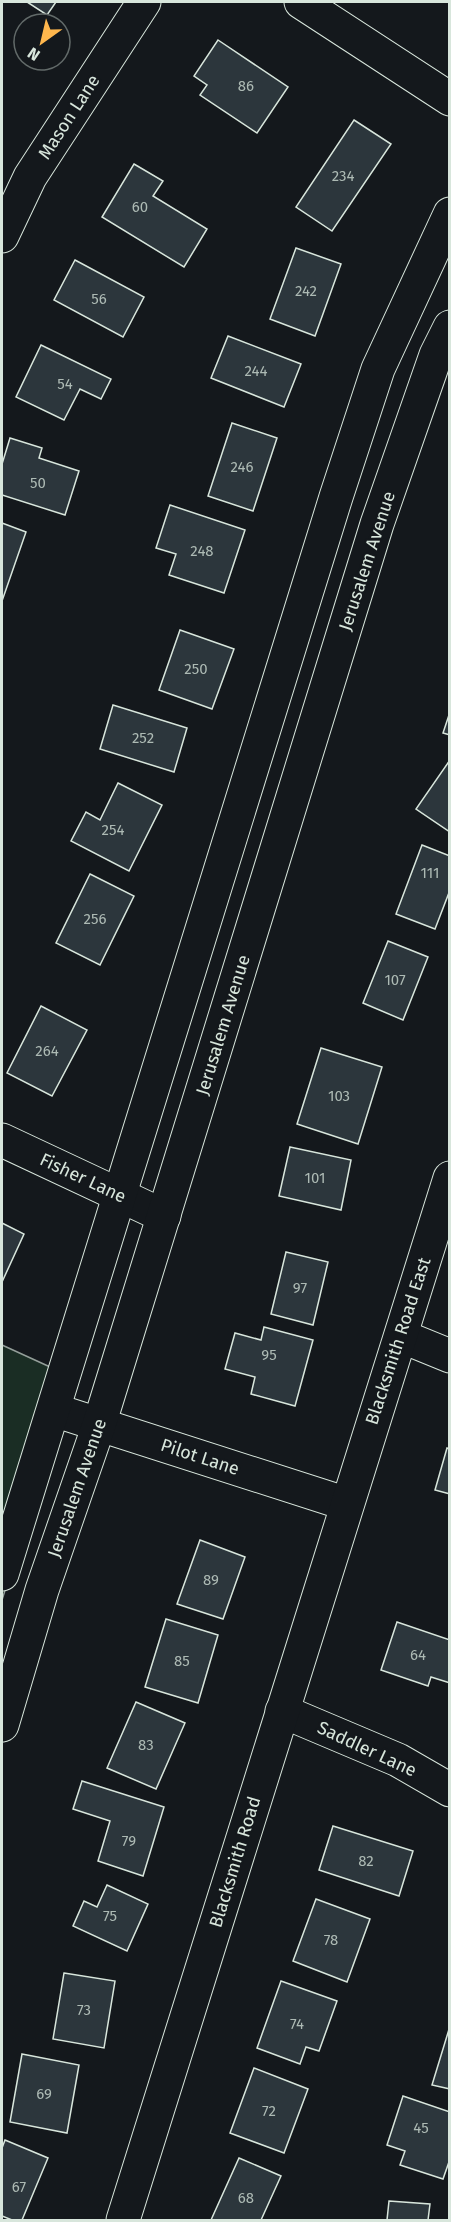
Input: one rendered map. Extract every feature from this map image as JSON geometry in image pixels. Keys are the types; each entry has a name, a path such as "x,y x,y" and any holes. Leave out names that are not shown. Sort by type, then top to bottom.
{"main road":[{"name":"Mason Lane","path":"2,236 30,177 144,2"},
{"path":"302,2 450,99"},
{"path":"2,1574 254,755 378,369 450,214"},
{"name":"Jerusalem Avenue","path":"2,1725 42,1590 99,1425 377,524 436,355 450,327"},
{"path":"254,755 302,769"},
{"name":"Fisher Lane","path":"2,1140 164,1216"},
{"name":"Blacksmith Road East","path":"346,1504 450,1178"},
{"path":"401,1336 450,1356"},
{"name":"Pilot Lane","path":"54,1410 346,1504"},
{"name":"Blacksmith Road","path":"123,2220 346,1504"},
{"name":"Saddler Lane","path":"282,1711 398,1760 450,1790"}],"green space":[{"path":"2,1345 72,1377 2,1600"}],"building":[{"path":"27,2 56,2 49,12 42,12"},
{"path":"218,40 288,87 257,133 200,95 207,85 194,76"},
{"path":"354,120 391,144 332,231 296,207"},
{"path":"134,164 163,181 153,196 207,229 184,267 102,217"},
{"path":"296,248 341,264 315,336 270,319"},
{"path":"75,260 144,297 123,337 54,300"},
{"path":"228,336 301,364 284,407 211,378"},
{"path":"41,345 111,379 101,399 80,389 64,420 16,397"},
{"path":"232,423 277,438 253,511 208,496"},
{"path":"10,438 42,448 39,458 79,471 65,515 2,495 2,464"},
{"path":"170,505 245,530 224,593 169,575 176,554 156,548"},
{"path":"2,523 26,532 2,601"},
{"path":"180,630 234,649 212,709 159,690"},
{"path":"113,705 187,728 174,772 100,749"},
{"path":"450,712 450,735 443,733"},
{"path":"450,760 450,832 416,809"},
{"path":"118,783 162,805 129,871 71,841 86,812 100,820"},
{"path":"422,845 450,856 450,890 435,929 396,914"},
{"path":"90,874 134,896 100,965 56,943"},
{"path":"388,941 428,957 403,1020 363,1003"},
{"path":"41,1006 87,1030 52,1096 7,1073"},
{"path":"321,1048 382,1067 358,1144 297,1124"},
{"path":"290,1147 351,1160 341,1210 279,1196"},
{"path":"2,1223 24,1234 2,1282"},
{"path":"286,1252 328,1262 313,1325 271,1314"},
{"path":"264,1327 313,1340 295,1406 251,1394 255,1377 225,1369 235,1333 261,1340"},
{"path":"447,1448 450,1449 450,1494 435,1490"},
{"path":"200,1540 245,1557 223,1619 177,1604"},
{"path":"166,1619 218,1635 198,1703 145,1687"},
{"path":"397,1622 450,1640 450,1683 431,1677 428,1686 381,1670"},
{"path":"136,1702 185,1723 156,1789 107,1768"},
{"path":"82,1781 164,1807 143,1876 98,1861 110,1821 73,1809"},
{"path":"333,1826 413,1851 399,1896 319,1870"},
{"path":"107,1885 148,1904 127,1951 73,1926 84,1901 97,1907"},
{"path":"316,1899 370,1919 347,1982 293,1961"},
{"path":"64,1973 115,1981 104,2048 53,2039"},
{"path":"281,1981 337,2001 319,2051 306,2047 300,2064 257,2048"},
{"path":"450,2026 450,2089 432,2085"},
{"path":"22,2054 79,2065 67,2133 10,2122"},
{"path":"254,2068 308,2089 284,2153 230,2133"},
{"path":"403,2096 450,2112 450,2159 443,2179 400,2165 405,2151 387,2145"},
{"path":"5,2140 48,2158 22,2220 12,2220 2,2216 2,2148"},
{"path":"239,2158 281,2176 261,2220 211,2220"},
{"path":"389,2201 430,2204 428,2220 387,2220"}]}
